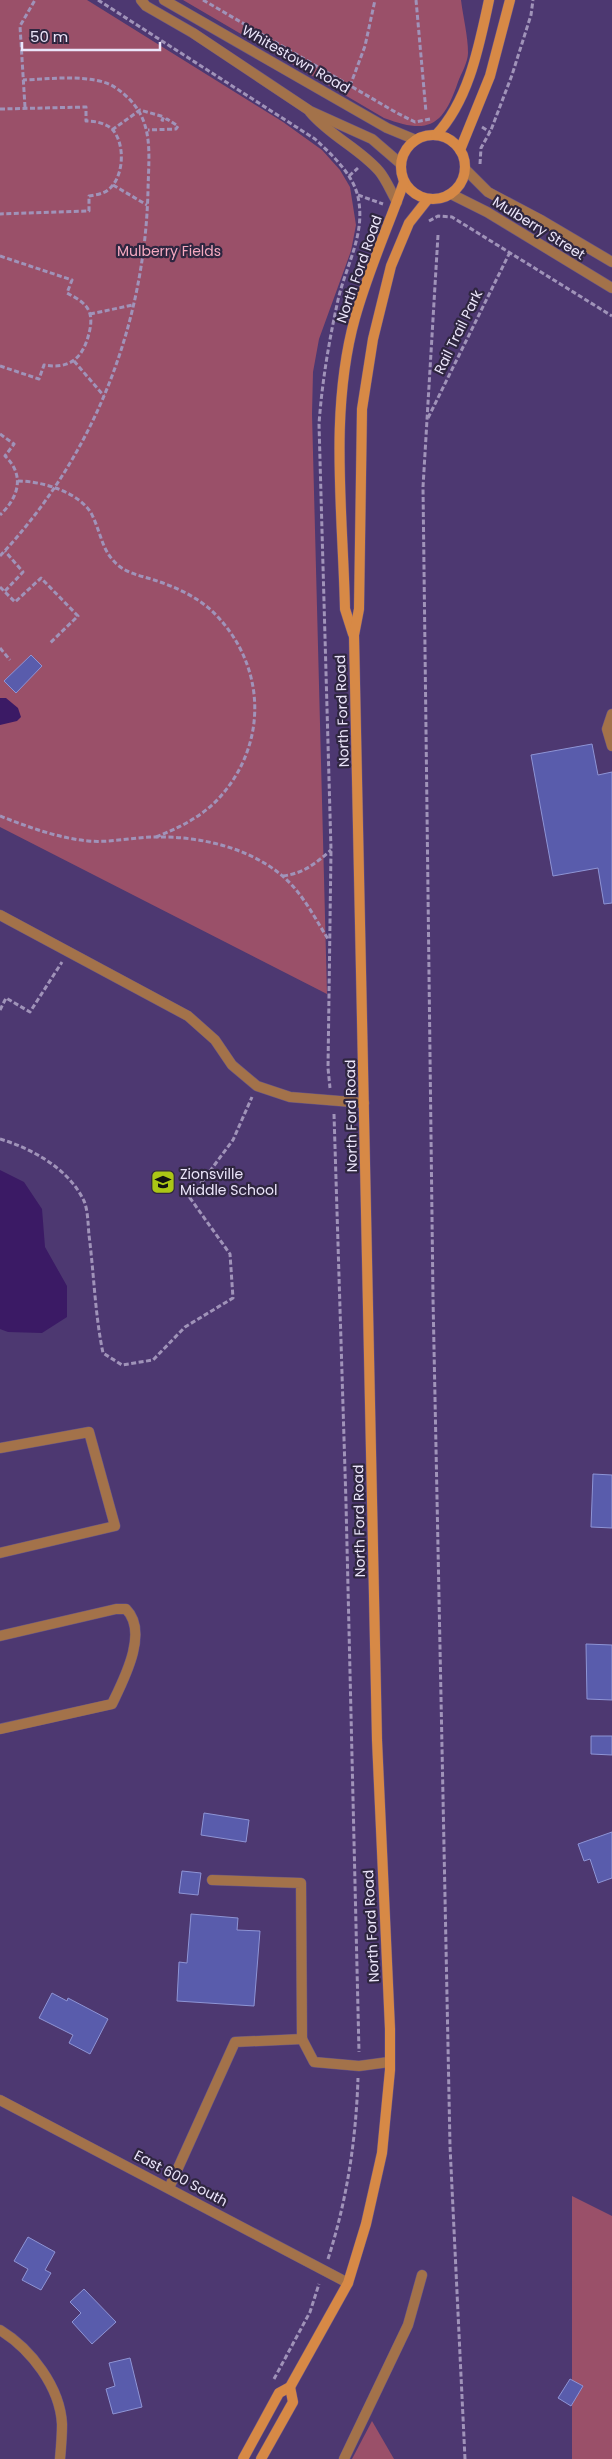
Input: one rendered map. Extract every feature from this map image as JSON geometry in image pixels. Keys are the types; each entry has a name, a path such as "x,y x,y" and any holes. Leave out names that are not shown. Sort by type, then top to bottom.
{"main road":[{"path":"436,135 444,126 460,100 481,38 490,0"},
{"path":"460,150 490,76 510,0"},
{"path":"436,135 445,137 460,150 465,169 463,178 451,194 444,198 428,199 410,190 404,182 401,164 408,146 416,140 436,135"},
{"name":"North Ford Road","path":"354,635 346,609 339,449 344,377 354,318 404,182"},
{"name":"North Ford Road","path":"243,2459 279,2393 290,2387 348,2282 366,2224 382,2153 389,2062 378,1740 354,635 359,609 362,409 372,348 391,266 409,223 428,199"},
{"name":"North Ford Road","path":"261,2459 293,2402 290,2387"}],"street":[{"path":"141,0 146,6 193,33 310,111 372,139 401,164"},
{"name":"Whitestown Road","path":"164,0 386,128 416,140"},
{"path":"310,111 323,128 364,157 380,172 397,202"},
{"name":"Mulberry Street","path":"465,169 488,192 541,220 612,262"},
{"name":"Mulberry Street","path":"451,194 487,212 612,288"},
{"path":"612,714 607,729 612,746"},
{"path":"0,915 188,1016 215,1040 232,1065 257,1086 290,1097 364,1103"},
{"path":"0,1448 89,1432 115,1526 0,1553"},
{"path":"0,1636 116,1609 126,1609 133,1617 136,1629 127,1672 112,1704 0,1729"},
{"path":"212,1880 301,1883 302,2039 314,2062 358,2066 389,2062"},
{"path":"169,2188 235,2042 302,2039"},
{"name":"East 600 South","path":"0,2100 348,2282"},
{"path":"344,2459 408,2325 422,2275"},
{"path":"0,2330 31,2356 53,2389 62,2423 60,2459"}],"path":[{"path":"25,107 20,26 35,0"},
{"path":"98,0 316,139 335,158 349,176 357,195 360,214 359,236 339,295 331,330 322,378 319,424 331,850 328,940 328,1068"},
{"path":"203,0 415,122 432,119"},
{"path":"350,86 365,46 375,0"},
{"path":"416,0 426,112"},
{"path":"480,166 481,148 491,130 512,75 531,14 533,0"},
{"path":"0,556 39,511 56,487 80,448 104,396 118,361 133,305 145,249 148,205 148,130 140,110 114,86 103,83 66,78 23,80"},
{"path":"0,109 86,107 86,121 103,124 112,130 119,142 120,165 120,175 108,191 89,196 89,211 0,214"},
{"path":"112,130 140,110"},
{"path":"140,110 164,117 162,120 166,121 167,119 178,126 176,129 148,130"},
{"path":"113,185 148,205"},
{"path":"357,195 384,204"},
{"path":"422,226 438,216 452,217 612,316"},
{"path":"438,235 423,487 433,1308 450,2146 465,2459"},
{"name":"Rail Trail Park","path":"426,421 510,252"},
{"path":"0,256 72,280 67,293 82,302 90,314 91,327 86,343 74,361 62,367 44,365 40,379 0,366"},
{"path":"90,314 133,305"},
{"path":"74,361 104,396"},
{"path":"0,434 14,444 5,456 15,467 18,481 17,491 0,515"},
{"path":"18,481 33,481 56,487 86,507 92,515 104,550 122,568 197,599 216,615 242,652 252,677 255,718 243,762 233,781 218,799 183,826 156,837"},
{"path":"5,551 23,572 5,591"},
{"path":"0,587 15,602 41,578 78,616 49,644"},
{"path":"0,648 10,660"},
{"path":"0,816 68,839 114,841 156,837 212,843 236,850 282,876 297,890 328,940"},
{"path":"282,876 296,874 311,868 331,850"},
{"path":"0,1010 6,998 30,1012 68,952"},
{"path":"0,1139 16,1144 72,1180 85,1202 96,1288 99,1333 104,1353 122,1365 152,1360 186,1327 233,1298 230,1254 190,1198 233,1140 257,1086"},
{"path":"335,1123 358,2066 354,2141 349,2178 338,2229"}],"green space":[{"name":"Mulberry Fields","path":"0,0 87,0 283,122 322,150 340,170 350,187 356,225 351,251 319,339 313,372 312,414 327,994 0,827"},
{"path":"183,0 461,0 468,57 452,97 440,117 432,123 423,126 412,126 384,118"},
{"path":"572,2196 612,2216 612,2459 572,2459"},
{"path":"372,2421 394,2459 352,2459"}],"shaded area":[{"path":"0,698 6,698 18,708 21,717 17,721 0,725"},
{"path":"0,1170 24,1182 42,1209 45,1247 67,1286 67,1317 42,1333 8,1332 0,1329"}],"building":[{"path":"31,655 42,666 16,693 4,681"},
{"path":"592,744 598,775 612,772 612,903 604,904 598,868 553,876 531,755"},
{"path":"593,1474 612,1475 612,1528 591,1527"},
{"path":"586,1644 612,1645 612,1700 587,1699"},
{"path":"591,1736 612,1736 612,1755 591,1754"},
{"path":"204,1813 249,1820 246,1842 201,1835"},
{"path":"612,1832 612,1878 598,1883 590,1859 584,1861 578,1844"},
{"path":"182,1871 201,1873 198,1895 179,1893"},
{"path":"191,1914 238,1918 237,1930 260,1931 254,2006 177,2001 179,1962 187,1963"},
{"path":"52,1993 67,2001 68,1998 108,2019 90,2054 69,2043 73,2035 39,2018"},
{"path":"28,2237 55,2252 45,2270 51,2273 41,2290 22,2280 28,2269 14,2261"},
{"path":"84,2289 116,2322 92,2344 72,2322 81,2313 70,2302"},
{"path":"130,2358 142,2407 113,2414 106,2389 115,2386 109,2363"},
{"path":"570,2379 583,2386 571,2406 558,2398"}],"place":[{"name":"Zionsville Middle School","path":"163,1182"}]}
